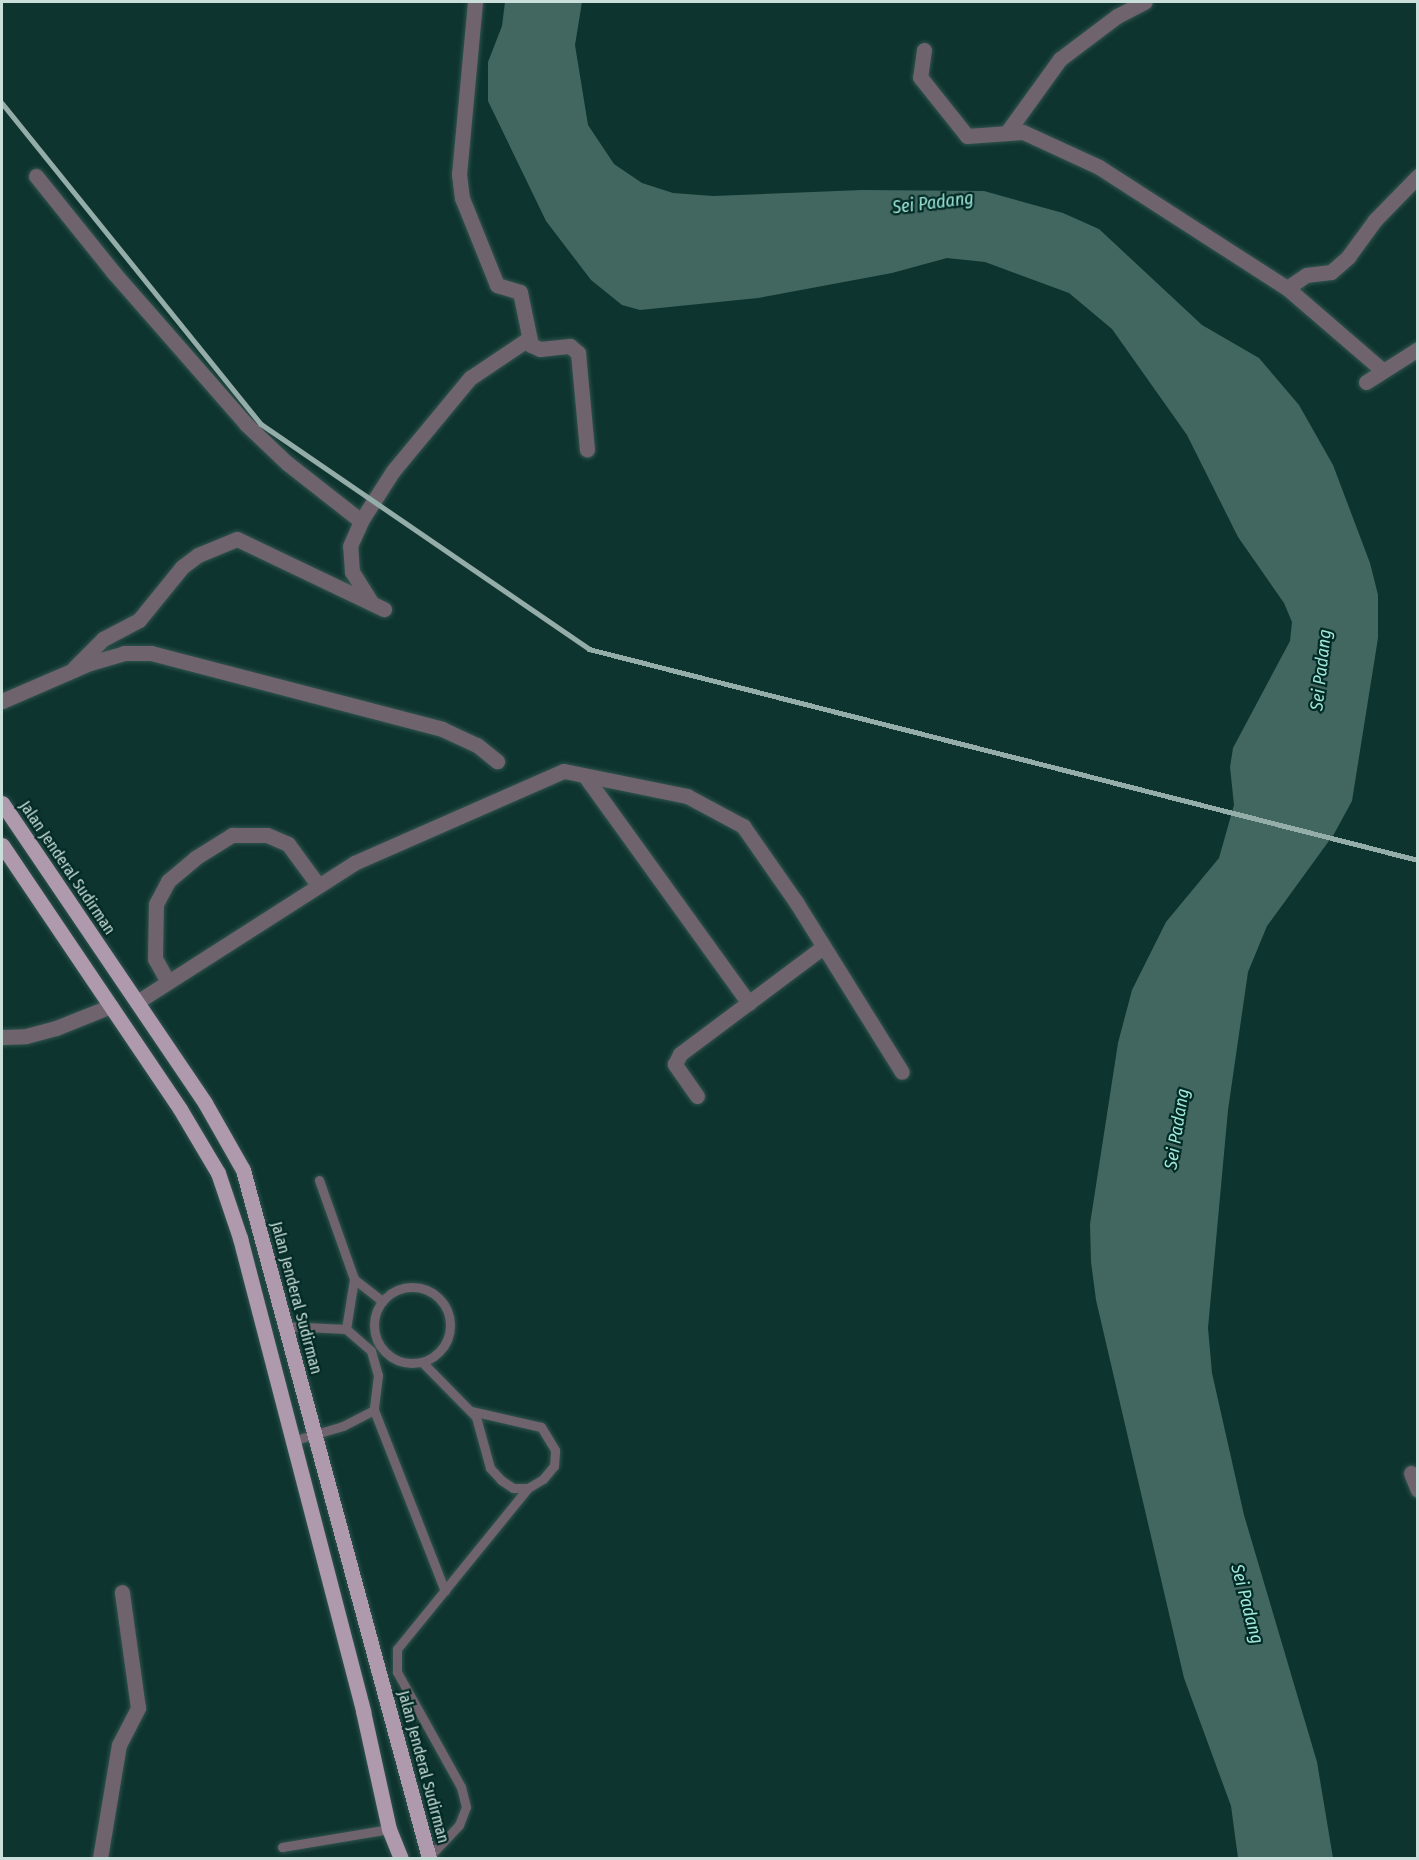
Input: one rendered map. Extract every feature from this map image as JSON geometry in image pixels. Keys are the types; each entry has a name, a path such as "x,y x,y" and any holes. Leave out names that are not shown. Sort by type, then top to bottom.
{"main road":[{"name":"Jalan Jenderal Sudirman","path":"2,803 206,1102 243,1170 429,1858"},
{"path":"2,845 180,1109 218,1173 240,1238 363,1710 389,1829 401,1858"}],"street":[{"path":"475,2 459,185 497,285 520,292 528,339 536,349 570,346 578,353 587,450"},
{"path":"1008,131 1060,59 1117,16 1145,2"},
{"path":"924,50 920,77 967,136 975,138 1008,131 1023,132 1098,167 1287,288 1382,370"},
{"path":"36,176 114,273 246,424 296,471 361,521"},
{"path":"1287,288 1306,274 1331,272 1418,176"},
{"path":"72,670 103,639 139,620 182,567 198,555 237,539 378,606 352,572 350,546 361,521 393,471 470,378 528,339"},
{"path":"1366,382 1418,349"},
{"path":"2,701 72,670 124,653 151,653 442,729 477,745 497,761"},
{"path":"137,1002 354,863 535,781 564,771 687,796 743,826 902,1072"},
{"path":"585,776 749,1003"},
{"path":"168,982 155,958 156,904 168,881 195,858 232,835 267,835 288,844 318,885"},
{"path":"697,1096 675,1064 680,1054 823,947"},
{"path":"2,1037 26,1036 56,1028 111,1006"},
{"path":"1411,1473 1418,1490"},
{"path":"100,1858 119,1745 138,1708 122,1592"}],"lane":[{"path":"319,1180 354,1279 346,1329"},
{"path":"354,1279 382,1301"},
{"path":"371,1352 390,1356 406,1363 422,1362 435,1356 448,1338 450,1317 445,1304 428,1290 407,1287 382,1301 376,1312 375,1336 390,1356"},
{"path":"285,1326 346,1329 371,1352 378,1375 374,1410 445,1591"},
{"path":"422,1362 471,1411 482,1429 490,1468 513,1488 528,1488"},
{"path":"292,1441 315,1436 374,1410"},
{"path":"429,1858 459,1825 466,1807 461,1787 397,1672 397,1649 528,1488 543,1479 554,1466 550,1438 541,1427 525,1421 471,1411"},
{"path":"282,1847 389,1829"}],"water":[{"name":"Sei Padang","path":"505,2 582,2 575,45 588,125 614,164 642,183 673,193 713,196 862,190 984,191 1063,213 1099,229 1202,325 1259,358 1299,405 1333,465 1370,563 1378,595 1378,638 1352,801 1334,834 1267,926 1248,972 1228,1110 1208,1328 1212,1373 1244,1515 1317,1762 1333,1858 1238,1858 1231,1806 1184,1678 1096,1300 1091,1262 1090,1224 1118,1043 1132,990 1166,922 1219,858 1234,805 1230,767 1233,748 1290,641 1292,622 1284,603 1238,537 1187,435 1112,329 1069,293 985,262 947,258 892,273 758,298 640,310 622,305 591,280 546,221 488,101 488,62 502,26"}],"railway":[{"path":"2,103 261,424 589,649 1418,860"}]}
